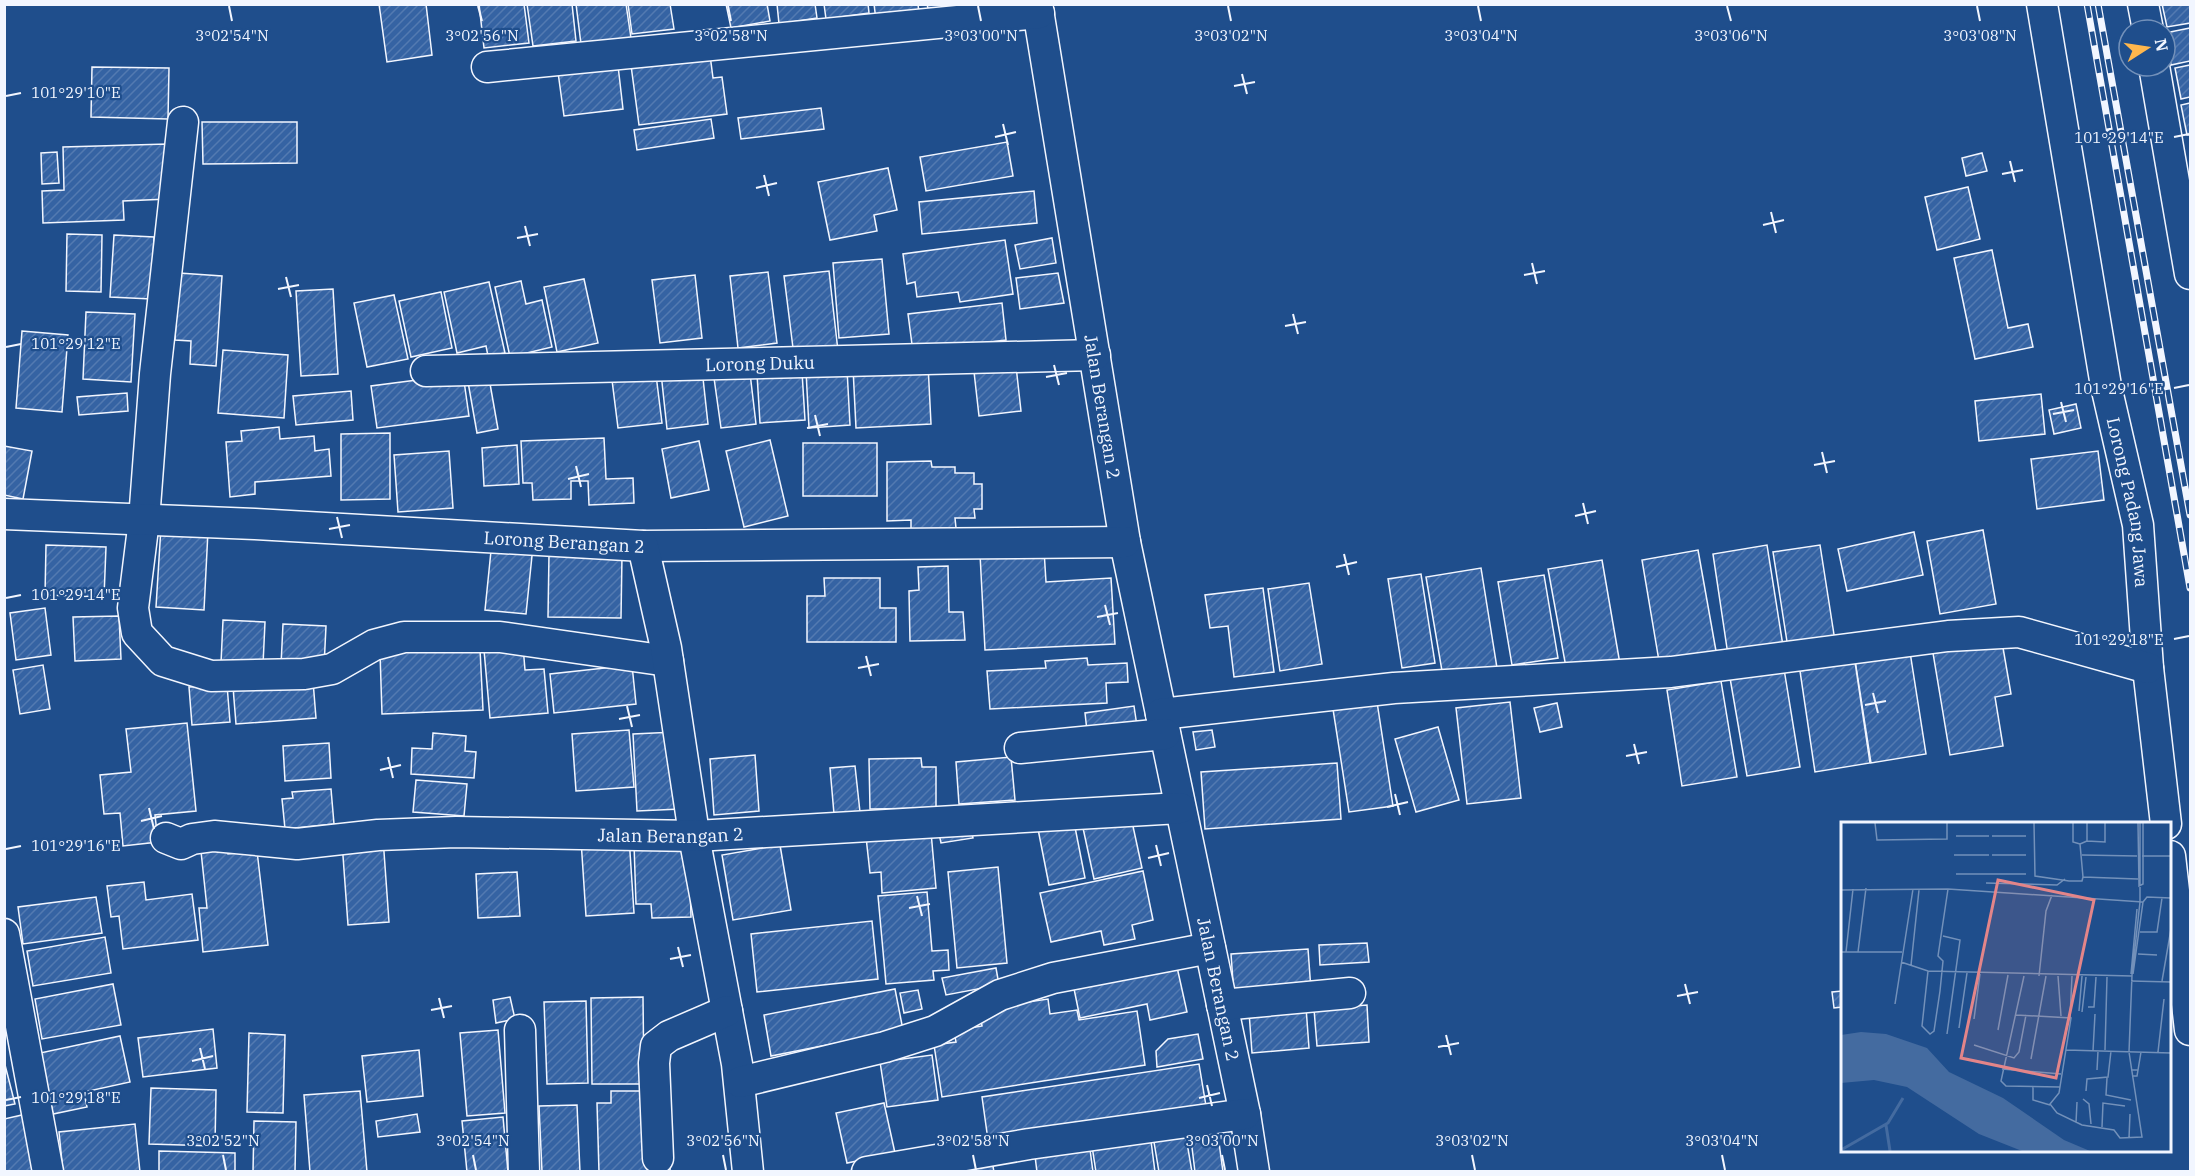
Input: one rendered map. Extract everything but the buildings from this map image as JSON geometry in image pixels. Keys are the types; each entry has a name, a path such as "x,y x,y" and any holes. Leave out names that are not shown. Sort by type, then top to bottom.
{"street":[{"name":"Lorong Padang Jawa","path":"2042,4 2106,386 2138,525 2148,668 2166,822"},
{"path":"487,67 1038,9"},
{"name":"Jalan Berangan 2","path":"1038,9 1125,542 1245,1114 1254,1172"},
{"path":"2156,78 2190,274"},
{"path":"183,122 155,374 144,520 133,608 137,633 163,660 210,676 304,674 332,669 374,645 404,637 500,637 668,661"},
{"name":"Lorong Duku","path":"426,371 1095,355"},
{"name":"Lorong Berangan 2","path":"4,514 643,546 1125,542"},
{"path":"643,546 668,661 696,847 740,1082 748,1172"},
{"path":"1020,748 1394,688 1671,672 1948,636 2019,633 2148,668"},
{"name":"Jalan Berangan 2","path":"166,838 181,844 192,839 214,836 297,844 378,835 456,832 696,836 1180,808"},
{"path":"2171,872 2190,1030"},
{"path":"4,934 48,1172"},
{"path":"740,1082 885,1047 935,1031 1000,995 1053,978 1210,948"},
{"path":"1222,1005 1350,993"},
{"path":"658,1158 654,1063 656,1046 669,1036 727,1011"},
{"path":"520,1030 524,1172"},
{"path":"867,1172 1029,1144 1245,1114"}],"railway":[{"path":"2087,4 2190,588"},
{"path":"2098,4 2190,515"}]}
